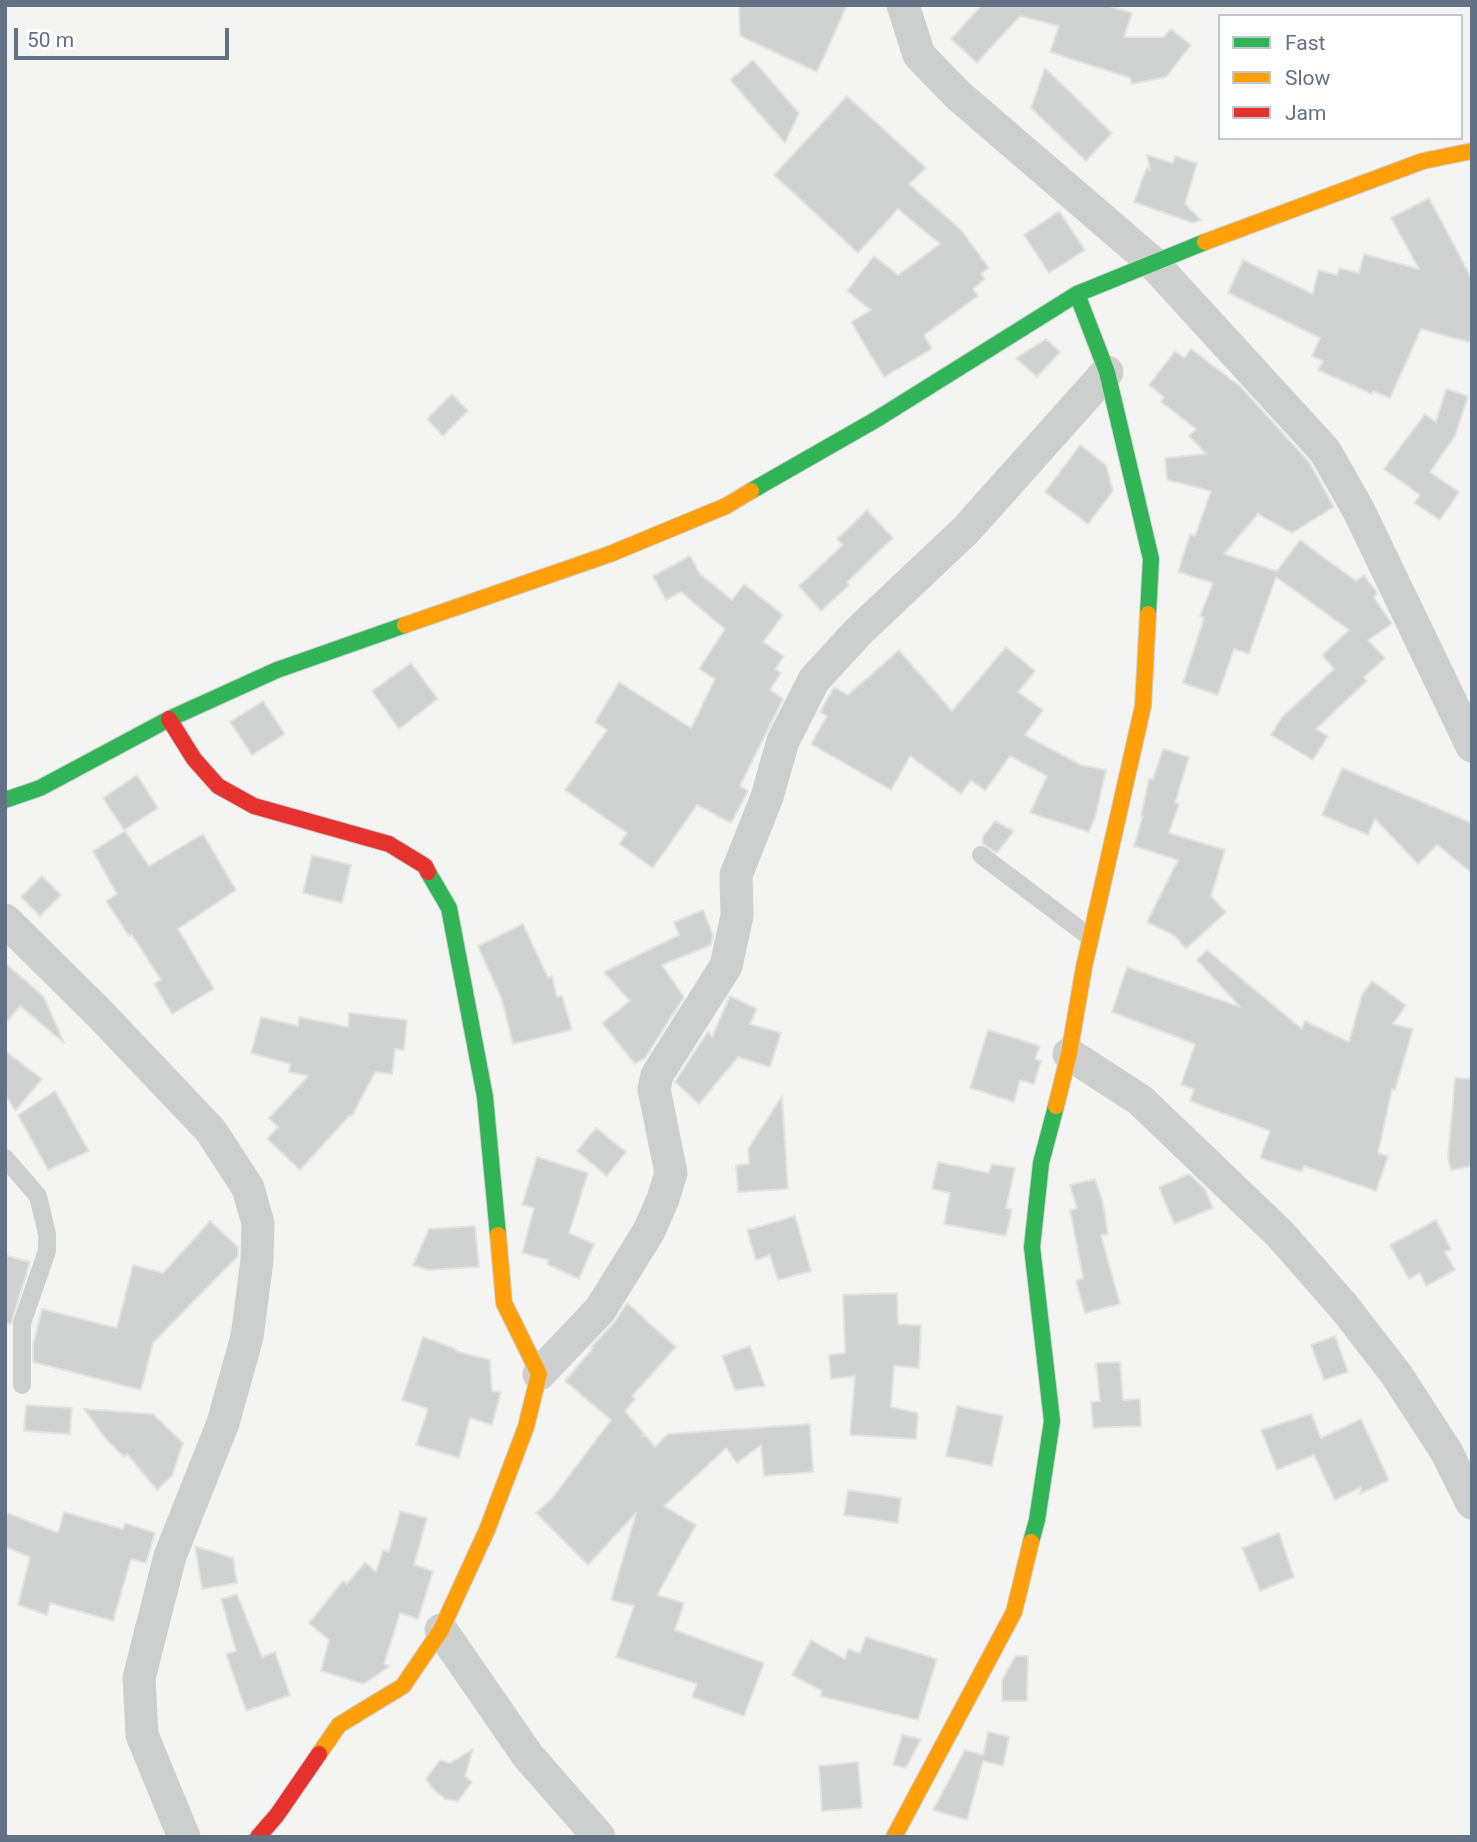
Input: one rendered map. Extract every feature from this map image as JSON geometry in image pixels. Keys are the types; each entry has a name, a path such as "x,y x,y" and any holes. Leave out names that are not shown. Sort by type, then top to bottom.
{"street":[{"path":"903,5 919,55 959,96 1152,262 1325,451 1359,511 1472,746"},
{"path":"5,800 40,788 169,719 276,670 610,554 726,506 877,419 1077,294 1152,262 1423,160 1472,150"},
{"path":"894,1837 1014,1612 1037,1520 1052,1421 1032,1247 1041,1163 1069,1054 1091,938 1143,706 1151,559 1107,372 1077,294"},
{"path":"258,1837 277,1815 339,1725 403,1686 441,1630 487,1530 526,1427 539,1374 600,1310 649,1231 671,1173 654,1089 657,1075 726,966 737,916 736,874 767,797 783,741 814,680 859,631 966,530 1107,372"},
{"path":"169,719 194,759 218,786 254,806 389,844 425,866 449,908 485,1097 504,1303 539,1374"},
{"path":"5,920 211,1130 248,1188 258,1223 257,1260 247,1337 223,1423 170,1556 139,1678 142,1735 184,1837"},
{"path":"1069,1054 1140,1100 1280,1234 1344,1307 1396,1374 1446,1451 1472,1503"},
{"path":"441,1630 528,1756 599,1837"}],"lane":[{"path":"981,855 1091,938"},
{"path":"5,1158 38,1196 47,1234 47,1251 22,1323 22,1385"}],"building":[{"path":"739,5 847,5 817,72 740,36"},
{"path":"982,5 1106,5 1132,13 1124,37 1164,37 1171,29 1191,45 1166,77 1132,84 1130,78 1050,52 1059,26 1020,16 977,63 951,39"},
{"path":"753,60 799,113 785,143 730,80"},
{"path":"1045,68 1112,133 1086,161 1031,108"},
{"path":"847,96 926,168 909,184 961,230 989,268 981,274 985,279 973,289 978,296 924,335 932,349 884,377 851,322 871,310 847,291 874,256 898,275 940,244 898,209 858,253 774,175"},
{"path":"1147,155 1173,163 1175,156 1197,163 1185,204 1201,220 1193,223 1134,202 1147,167 1150,171"},
{"path":"1429,198 1472,279 1472,343 1421,329 1390,398 1373,391 1372,394 1318,370 1323,361 1312,356 1320,338 1228,293 1243,260 1313,294 1318,270 1337,275 1339,268 1359,273 1364,254 1419,269 1391,218"},
{"path":"1059,211 1085,250 1049,273 1024,235"},
{"path":"1046,339 1060,352 1037,377 1016,358"},
{"path":"1191,349 1241,387 1309,462 1334,507 1292,533 1258,514 1224,554 1277,571 1300,540 1356,581 1364,575 1376,591 1374,597 1392,624 1368,640 1385,658 1364,677 1367,681 1316,729 1328,736 1313,760 1271,735 1282,717 1334,669 1322,655 1349,630 1276,577 1249,654 1234,649 1218,695 1183,683 1204,618 1200,616 1213,583 1178,572 1190,534 1195,536 1211,491 1167,480 1165,458 1206,454 1189,436 1196,429 1161,402 1164,397 1149,385 1175,351 1184,358"},
{"path":"1446,389 1468,396 1455,436 1430,472 1459,492 1440,520 1414,503 1420,495 1384,469 1425,414 1436,422"},
{"path":"452,394 468,411 443,436 427,419"},
{"path":"1080,445 1106,465 1113,491 1088,524 1045,492"},
{"path":"867,510 893,538 821,611 799,586 843,545 837,539"},
{"path":"690,556 700,574 732,600 744,584 783,615 763,642 784,656 775,669 781,673 770,690 783,699 740,786 748,791 731,823 697,805 653,868 619,844 627,833 565,790 607,730 595,722 619,682 691,728 715,679 699,669 725,629 681,592 666,600 653,576"},
{"path":"1006,647 1035,671 1018,692 1043,710 1025,735 1081,765 1106,770 1089,832 1030,813 1047,776 1010,756 985,791 971,780 961,794 910,756 891,790 811,744 827,716 820,712 834,687 848,695 899,650 952,711"},
{"path":"411,663 438,699 399,729 372,691"},
{"path":"263,701 285,734 252,755 230,722"},
{"path":"1163,749 1189,757 1175,803 1179,804 1169,833 1225,850 1211,896 1226,912 1186,949 1175,936 1147,922 1178,860 1134,846 1143,816 1149,779 1153,779"},
{"path":"1342,768 1472,823 1472,873 1437,845 1418,864 1375,819 1368,835 1322,815"},
{"path":"137,775 158,808 124,830 103,798"},
{"path":"995,821 1014,831 997,853 983,844 983,836"},
{"path":"125,831 149,866 203,834 236,890 178,929 214,989 172,1014 154,984 161,980 106,901 117,894 93,851"},
{"path":"312,855 351,865 342,903 303,893"},
{"path":"42,876 61,895 40,916 21,897"},
{"path":"703,910 713,935 711,945 662,965 684,997 645,1058 635,1064 602,1023 630,1001 604,972 679,935 674,922"},
{"path":"523,924 548,978 552,976 557,997 562,996 572,1030 513,1044 502,1000 478,946"},
{"path":"1207,950 1302,1029 1305,1021 1349,1042 1362,995 1372,981 1406,1005 1393,1024 1413,1029 1395,1090 1392,1089 1378,1153 1388,1156 1376,1191 1304,1166 1302,1172 1260,1158 1270,1131 1190,1101 1194,1089 1181,1085 1195,1044 1112,1012 1127,967 1240,1007 1197,960"},
{"path":"5,963 44,997 64,1043 20,1006 5,1024"},
{"path":"730,996 757,1009 750,1024 781,1033 770,1067 738,1057 699,1104 675,1082 708,1031 712,1037"},
{"path":"349,1013 407,1020 404,1050 395,1049 392,1074 375,1072 352,1116 350,1115 300,1170 267,1139 278,1127 269,1118 308,1076 289,1072 290,1064 251,1053 261,1017 298,1026 299,1017 348,1027"},
{"path":"988,1030 1040,1046 1035,1059 1041,1061 1034,1084 1020,1080 1014,1102 970,1088"},
{"path":"5,1051 42,1079 15,1111 5,1093"},
{"path":"1455,1078 1472,1079 1472,1166 1451,1170 1448,1158"},
{"path":"55,1091 89,1151 48,1170 18,1115"},
{"path":"782,1096 788,1189 738,1192 736,1165 749,1164 748,1149"},
{"path":"596,1128 626,1152 607,1176 577,1151"},
{"path":"537,1157 588,1173 569,1233 594,1244 579,1279 547,1264 549,1260 522,1253 534,1208 522,1205"},
{"path":"938,1162 989,1173 992,1164 1015,1168 1006,1208 1012,1209 1006,1236 944,1224 950,1193 932,1189"},
{"path":"1189,1174 1205,1189 1213,1208 1174,1224 1159,1187"},
{"path":"1095,1179 1103,1203 1108,1234 1101,1235 1120,1304 1085,1313 1076,1281 1083,1278 1070,1210 1077,1208 1070,1185"},
{"path":"795,1216 811,1271 778,1280 770,1255 756,1260 747,1230"},
{"path":"1436,1220 1451,1249 1445,1252 1455,1270 1426,1286 1420,1273 1409,1279 1390,1245"},
{"path":"210,1221 238,1247 238,1256 153,1343 141,1390 33,1362 33,1345 42,1309 117,1328 133,1265 163,1273"},
{"path":"475,1226 479,1267 427,1270 413,1265 429,1229"},
{"path":"5,1255 30,1262 11,1324 5,1323"},
{"path":"897,1293 898,1324 921,1325 919,1368 894,1366 891,1407 918,1413 916,1439 850,1435 855,1376 831,1379 829,1355 845,1353 843,1295"},
{"path":"627,1303 676,1347 632,1396 635,1399 625,1411 645,1435 642,1436 646,1436 655,1447 668,1434 810,1424 813,1472 764,1476 761,1445 737,1463 726,1448 664,1506 696,1525 657,1595 684,1603 675,1630 764,1663 744,1716 692,1697 697,1684 616,1657 634,1606 611,1600 636,1513 588,1565 536,1513 553,1497 611,1420 565,1381 614,1323"},
{"path":"1335,1336 1348,1372 1324,1380 1311,1345"},
{"path":"423,1337 456,1351 490,1360 492,1391 501,1392 492,1425 470,1418 459,1458 416,1445 428,1409 402,1400"},
{"path":"750,1346 765,1386 735,1390 722,1356"},
{"path":"1120,1362 1123,1400 1140,1399 1141,1426 1093,1428 1091,1402 1100,1401 1096,1363"},
{"path":"26,1405 72,1408 70,1434 24,1431"},
{"path":"957,1406 1003,1416 992,1466 946,1456"},
{"path":"84,1409 153,1414 183,1443 172,1476 157,1490 127,1454 124,1457 106,1439"},
{"path":"1311,1414 1321,1438 1361,1419 1389,1480 1360,1494 1361,1487 1335,1500 1314,1455 1277,1470 1261,1430"},
{"path":"848,1490 901,1498 898,1523 844,1515"},
{"path":"400,1511 427,1518 414,1565 433,1571 418,1619 400,1613 384,1664 390,1666 364,1684 321,1671 329,1640 309,1623 343,1581 347,1584 365,1562 376,1572 383,1550 389,1552"},
{"path":"5,1512 58,1533 64,1512 123,1529 125,1523 155,1533 146,1563 131,1559 113,1621 50,1603 47,1615 18,1605 30,1557 5,1547"},
{"path":"1279,1533 1294,1577 1260,1591 1242,1548"},
{"path":"195,1546 233,1558 237,1583 202,1589"},
{"path":"237,1594 262,1657 275,1652 290,1695 246,1711 226,1654 236,1651 221,1599"},
{"path":"866,1637 937,1659 918,1720 820,1696 822,1691 792,1675 811,1640 845,1659 848,1649 860,1653"},
{"path":"1015,1656 1028,1656 1027,1701 1002,1701 1002,1680"},
{"path":"988,1732 1009,1737 1003,1766 983,1761 967,1820 933,1810 965,1750 983,1755"},
{"path":"902,1735 921,1739 906,1768 893,1765"},
{"path":"473,1749 465,1776 472,1782 458,1801 445,1799 426,1779 440,1760 450,1763"},
{"path":"858,1762 862,1808 822,1811 819,1766"}],"traffic: fast":[{"path":"751,491 877,419 1077,294 1205,242"},
{"path":"1077,294 1107,372 1151,559 1148,614"},
{"path":"5,800 40,788 169,719 277,670 405,625"},
{"path":"428,872 449,908 485,1097 498,1235"},
{"path":"1031,1542 1037,1520 1052,1421 1032,1247 1041,1163 1056,1106"}],"traffic: slow":[{"path":"1205,242 1423,161 1472,151"},
{"path":"405,625 610,554 726,506 751,491"},
{"path":"1056,1106 1069,1054 1084,967 1143,706 1148,614"},
{"path":"319,1754 339,1725 403,1686 441,1630 487,1530 526,1427 539,1374 504,1303 498,1235"},
{"path":"894,1837 1014,1612 1031,1542"}],"traffic: jam":[{"path":"169,719 194,759 218,786 254,806 389,844 425,866 428,872"},
{"path":"258,1837 277,1815 319,1754"}]}
